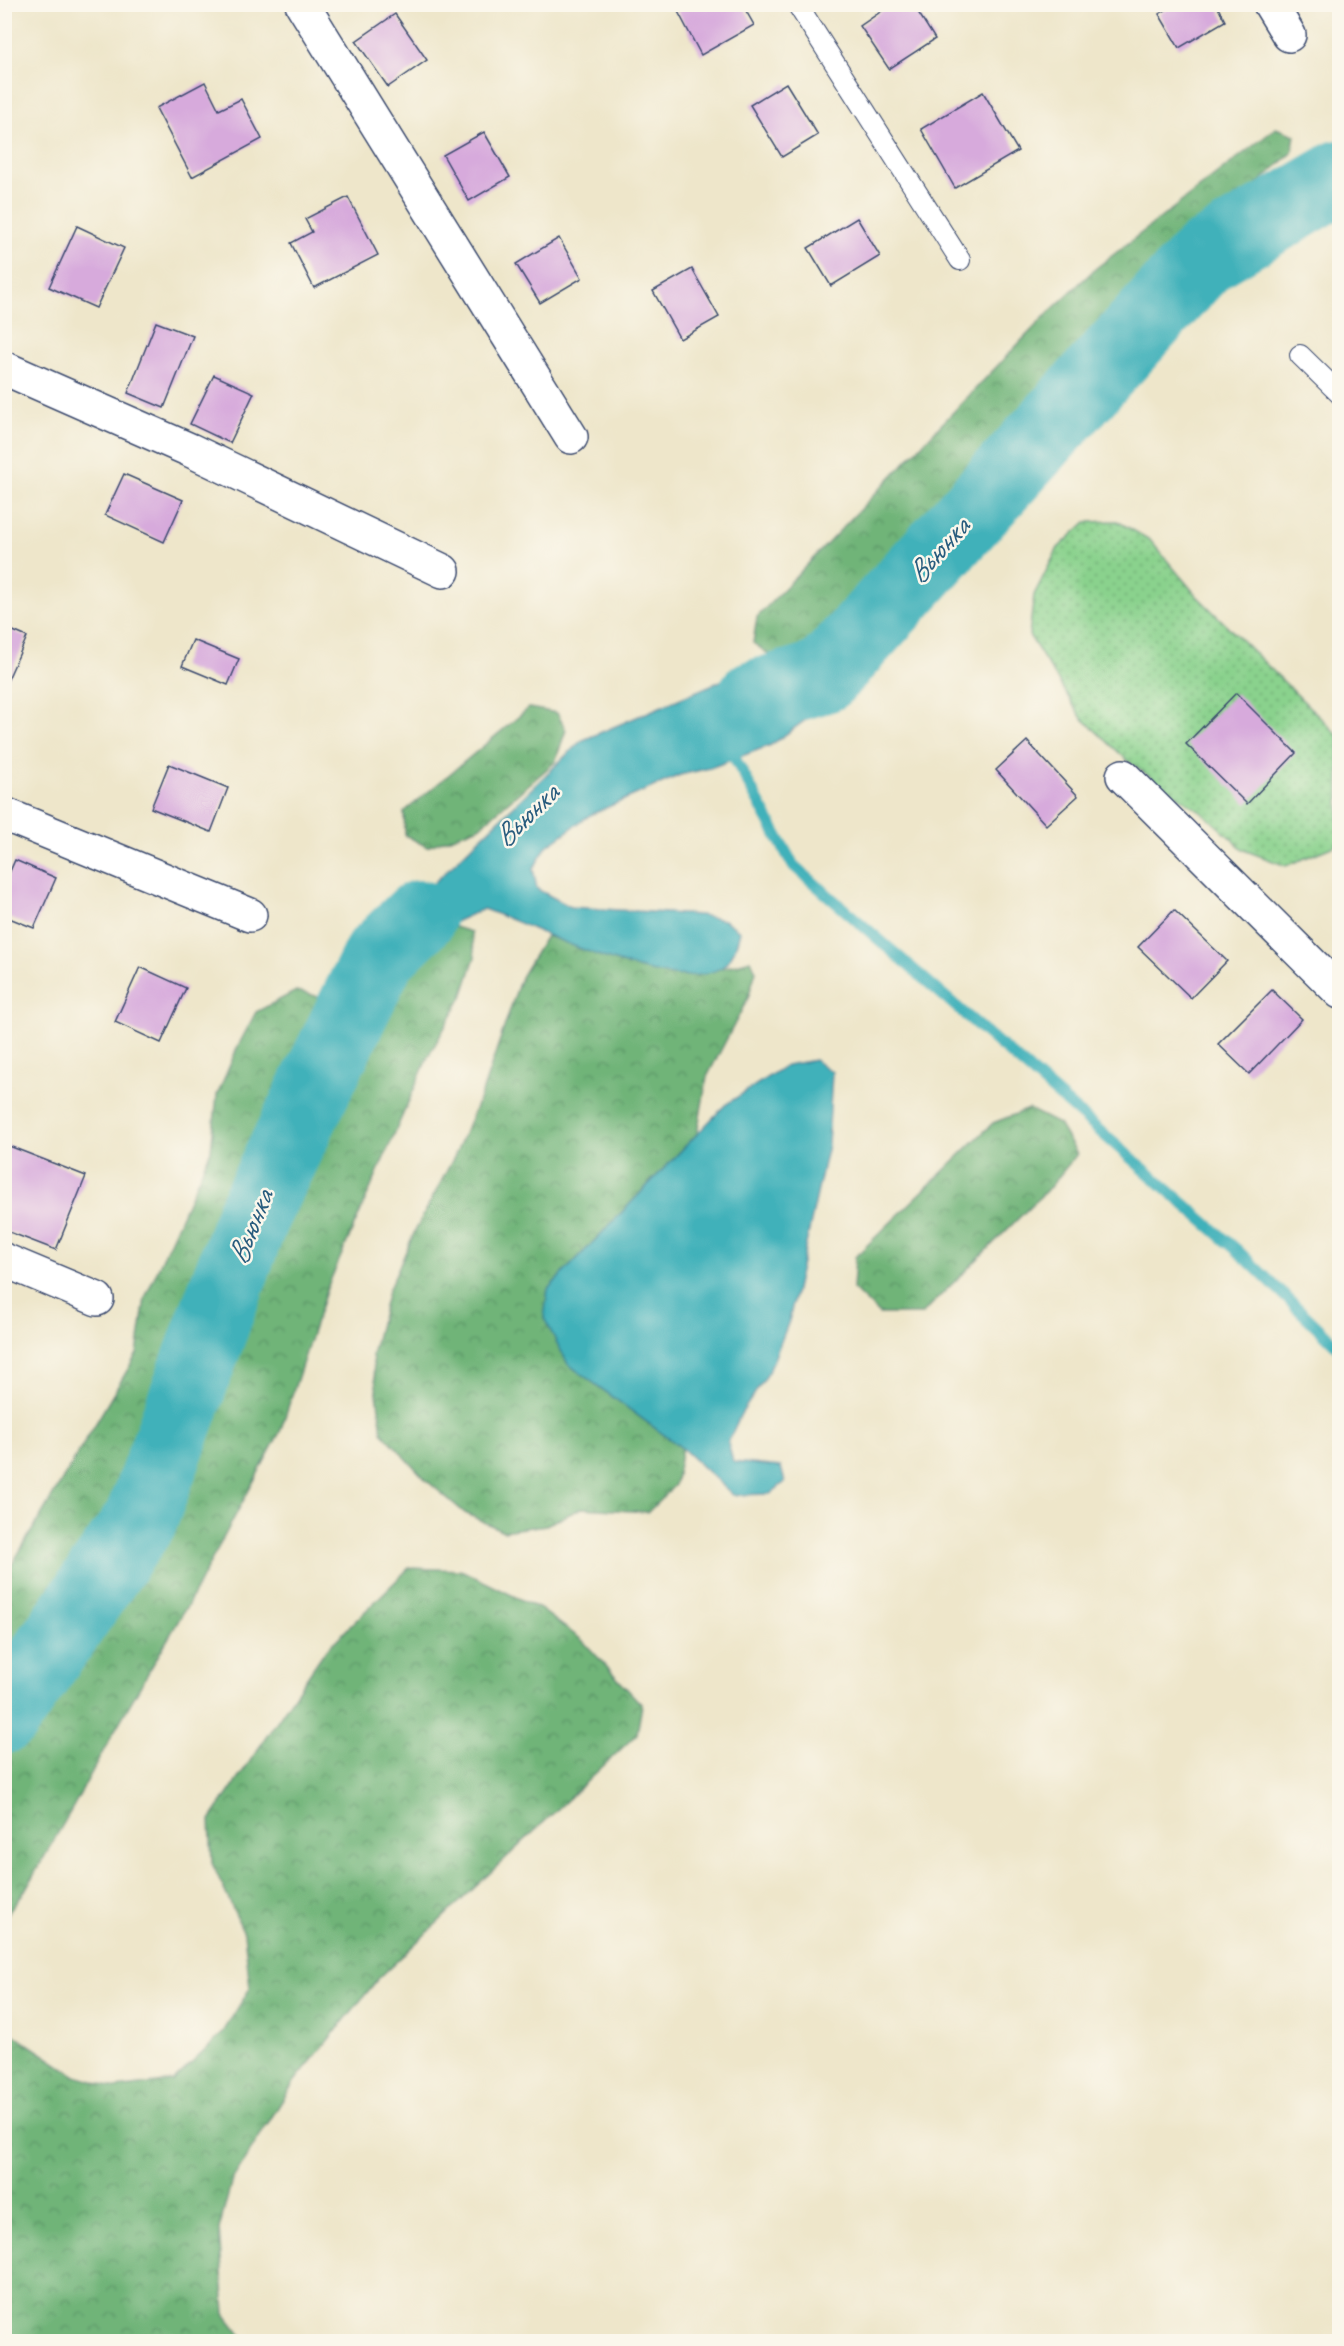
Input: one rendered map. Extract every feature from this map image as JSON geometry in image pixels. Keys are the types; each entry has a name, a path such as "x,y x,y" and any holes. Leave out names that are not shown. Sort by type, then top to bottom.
{"street":[{"path":"302,4 571,437"},
{"path":"1270,4 1289,35"},
{"path":"4,368 190,450 443,570"},
{"path":"1123,776 1340,992"},
{"path":"4,814 250,915"},
{"path":"4,1260 97,1299"}],"lane":[{"path":"797,4 960,260"},
{"path":"1300,354 1340,394"}],"green space":[{"path":"1276,128 1295,135 1292,153 1173,258 1019,426 891,580 822,644 774,658 753,643 757,617 1048,313 1095,269"},
{"path":"1117,521 1150,540 1197,596 1339,736 1339,844 1286,866 1244,850 1205,815 1129,762 1081,717 1029,635 1034,595 1058,548 1086,522"},
{"path":"529,708 557,713 566,730 555,762 479,827 427,847 405,835 404,812"},
{"path":"448,925 471,932 475,957 462,997 428,1057 327,1288 280,1432 187,1606 24,1892 5,1917 5,1743 28,1699 120,1571 180,1462 305,1138 337,1065 377,997 419,949"},
{"path":"546,936 586,948 701,974 751,960 756,971 748,998 707,1077 697,1134 548,1289 545,1318 568,1364 682,1448 675,1485 648,1512 582,1508 546,1525 503,1531 465,1513 426,1480 382,1432 372,1355 388,1291 415,1231 454,1157 482,1093 521,977"},
{"path":"296,991 316,996 329,1010 316,1051 236,1220 184,1342 159,1420 134,1511 97,1552 5,1680 5,1576 137,1354 145,1298 211,1150 217,1095 238,1046 256,1012"},
{"path":"1029,1109 1059,1124 1077,1154 1051,1186 922,1314 879,1314 853,1289 855,1257 993,1123"},
{"path":"409,1568 461,1570 540,1609 582,1640 642,1705 637,1734 378,1979 294,2082 232,2180 219,2229 225,2314 246,2341 5,2342 5,2029 76,2076 116,2088 173,2081 222,2034 250,1988 244,1933 212,1863 210,1820 324,1652"}],"water":[{"path":"822,644 843,655 848,671 818,711 771,745 710,768 680,775 590,815 547,846 533,869 537,889 571,907 700,915 724,920 740,931 732,956 722,967 699,975 671,975 638,968 568,944 483,909 448,925 419,949 377,997 359,997 352,992 355,959 581,741 774,658"},
{"path":"815,1060 832,1072 828,1145 789,1321 769,1372 741,1414 728,1442 733,1462 781,1467 785,1482 770,1494 733,1495 682,1448 568,1364 544,1318 548,1289 725,1105 786,1065"},
{"path":"134,1511 141,1519 142,1535 120,1571 28,1699 5,1743 5,1680 97,1552"}],"building":[{"path":"674,4 742,4 754,25 701,55"},
{"path":"892,4 913,4 935,39 889,69 860,26"},
{"path":"1175,4 1216,4 1225,21 1179,48 1159,14"},
{"path":"395,14 427,60 388,87 356,41"},
{"path":"205,82 219,110 241,99 262,139 192,177 156,108"},
{"path":"786,83 818,135 782,157 750,105"},
{"path":"983,92 1018,151 955,188 921,129"},
{"path":"484,132 510,177 469,201 443,155"},
{"path":"348,197 378,255 314,288 291,243 312,232 305,219"},
{"path":"857,218 880,256 831,286 808,248"},
{"path":"77,226 124,248 96,308 49,287"},
{"path":"559,238 582,278 540,303 516,264"},
{"path":"692,269 719,317 680,339 653,291"},
{"path":"156,322 193,336 164,408 128,393"},
{"path":"214,375 254,393 230,443 190,424"},
{"path":"124,474 183,500 164,542 105,515"},
{"path":"4,627 27,637 4,688"},
{"path":"193,640 239,659 228,685 182,666"},
{"path":"1236,693 1296,753 1247,804 1186,744"},
{"path":"1027,741 1078,796 1046,825 996,770"},
{"path":"169,764 228,788 211,832 151,808"},
{"path":"15,860 56,878 34,928 4,916 4,885"},
{"path":"1174,910 1227,961 1191,998 1138,947"},
{"path":"140,967 186,988 161,1043 115,1022"},
{"path":"1272,990 1302,1019 1249,1074 1218,1044"},
{"path":"4,1144 86,1176 56,1250 4,1230"}],"waterway":[{"name":"Вьюнка","path":"754,697 824,676 1205,257 1340,177"},
{"path":"728,746 793,865 1237,1250 1340,1349"},
{"name":"Вьюнка","path":"4,1717 141,1519 252,1217 379,956 419,917"}]}
